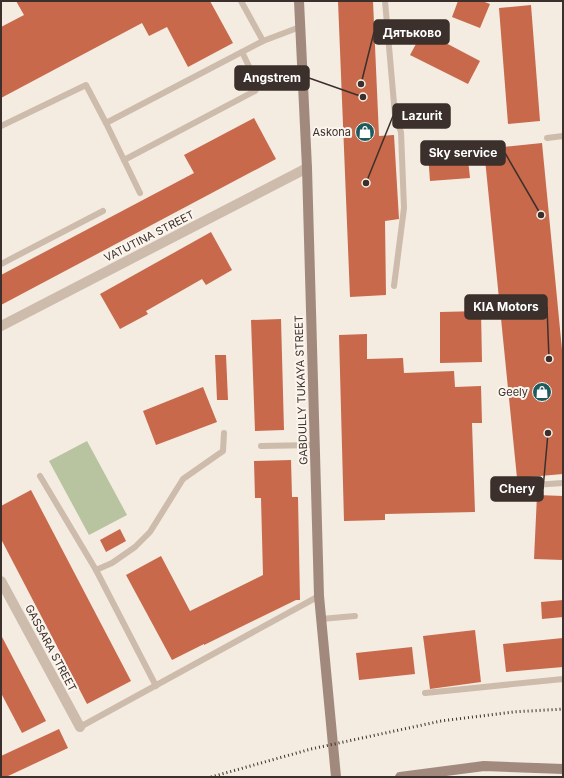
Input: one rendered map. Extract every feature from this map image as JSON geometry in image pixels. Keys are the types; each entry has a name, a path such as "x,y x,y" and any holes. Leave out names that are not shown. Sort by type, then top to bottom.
{"street":[{"name":"GABDULLY TUKAYA STREET","path":"299,1 307,168 319,596 336,777"},
{"name":"VATUTINA STREET","path":"1,326 307,168"},
{"name":"GASSARA STREET","path":"1,580 80,727"},
{"path":"400,777 428,776 484,766 563,768"}],"lane":[{"path":"240,1 263,41"},
{"path":"385,1 395,115 401,132 404,200 394,286"},
{"path":"106,123 263,41 300,27"},
{"path":"124,160 255,91 258,88 257,83 242,52"},
{"path":"1,126 86,85 140,193"},
{"path":"547,138 563,136"},
{"path":"1,264 102,210"},
{"path":"96,570 112,563 135,547 150,532 183,479 223,451 224,433"},
{"path":"261,446 315,445"},
{"path":"40,476 96,570 156,686"},
{"path":"503,487 563,483"},
{"path":"80,727 319,596"},
{"path":"321,619 355,616"},
{"path":"426,693 563,679"}],"green space":[{"path":"87,441 127,515 89,535 49,461"}],"building":[{"path":"16,1 210,1 233,43 188,67 167,27 149,36 142,23 1,98 1,27 24,15"},
{"path":"338,1 373,1 379,136 394,135 399,219 385,221 386,295 350,297"},
{"path":"458,1 482,1 490,4 480,28 452,17"},
{"path":"531,5 540,121 508,124 499,8"},
{"path":"423,31 480,61 468,84 410,55"},
{"path":"254,118 276,159 1,305 1,275 194,173 184,155"},
{"path":"542,143 563,360 563,474 517,478 484,149"},
{"path":"467,150 470,178 430,181 428,154"},
{"path":"211,232 232,270 206,285 202,279 146,311 148,314 120,329 100,294"},
{"path":"481,311 482,362 440,363 440,312"},
{"path":"281,319 284,430 255,431 251,320"},
{"path":"367,334 367,359 403,358 404,373 454,371 455,387 481,386 482,423 472,423 475,512 385,514 385,520 344,521 339,335"},
{"path":"215,355 226,355 228,400 217,400"},
{"path":"203,387 217,422 156,445 143,411"},
{"path":"291,460 292,497 298,497 300,600 296,600 172,660 126,575 161,556 190,611 263,575 261,498 255,498 254,461"},
{"path":"31,490 131,681 87,704 1,539 1,506"},
{"path":"537,495 563,496 563,560 534,559"},
{"path":"120,529 126,541 106,552 100,540"},
{"path":"563,600 563,617 542,619 541,602"},
{"path":"475,630 481,682 430,689 423,636"},
{"path":"1,635 46,721 22,733 1,693"},
{"path":"563,638 563,667 506,672 503,644"},
{"path":"412,647 415,674 359,680 356,653"},
{"path":"59,729 68,748 6,777 1,777 1,756"}],"railway":[{"path":"211,777 311,749 441,721 513,712 563,709"}],"place":[{"name":"Дятьково","path":"361,84"},
{"name":"Angstrem","path":"363,97"},
{"name":"Askona","path":"365,132"},
{"name":"Lazurit","path":"366,183"},
{"name":"Sky service","path":"541,215"},
{"name":"KIA Motors","path":"549,359"},
{"name":"Geely","path":"542,392"},
{"name":"Chery","path":"548,433"}]}
